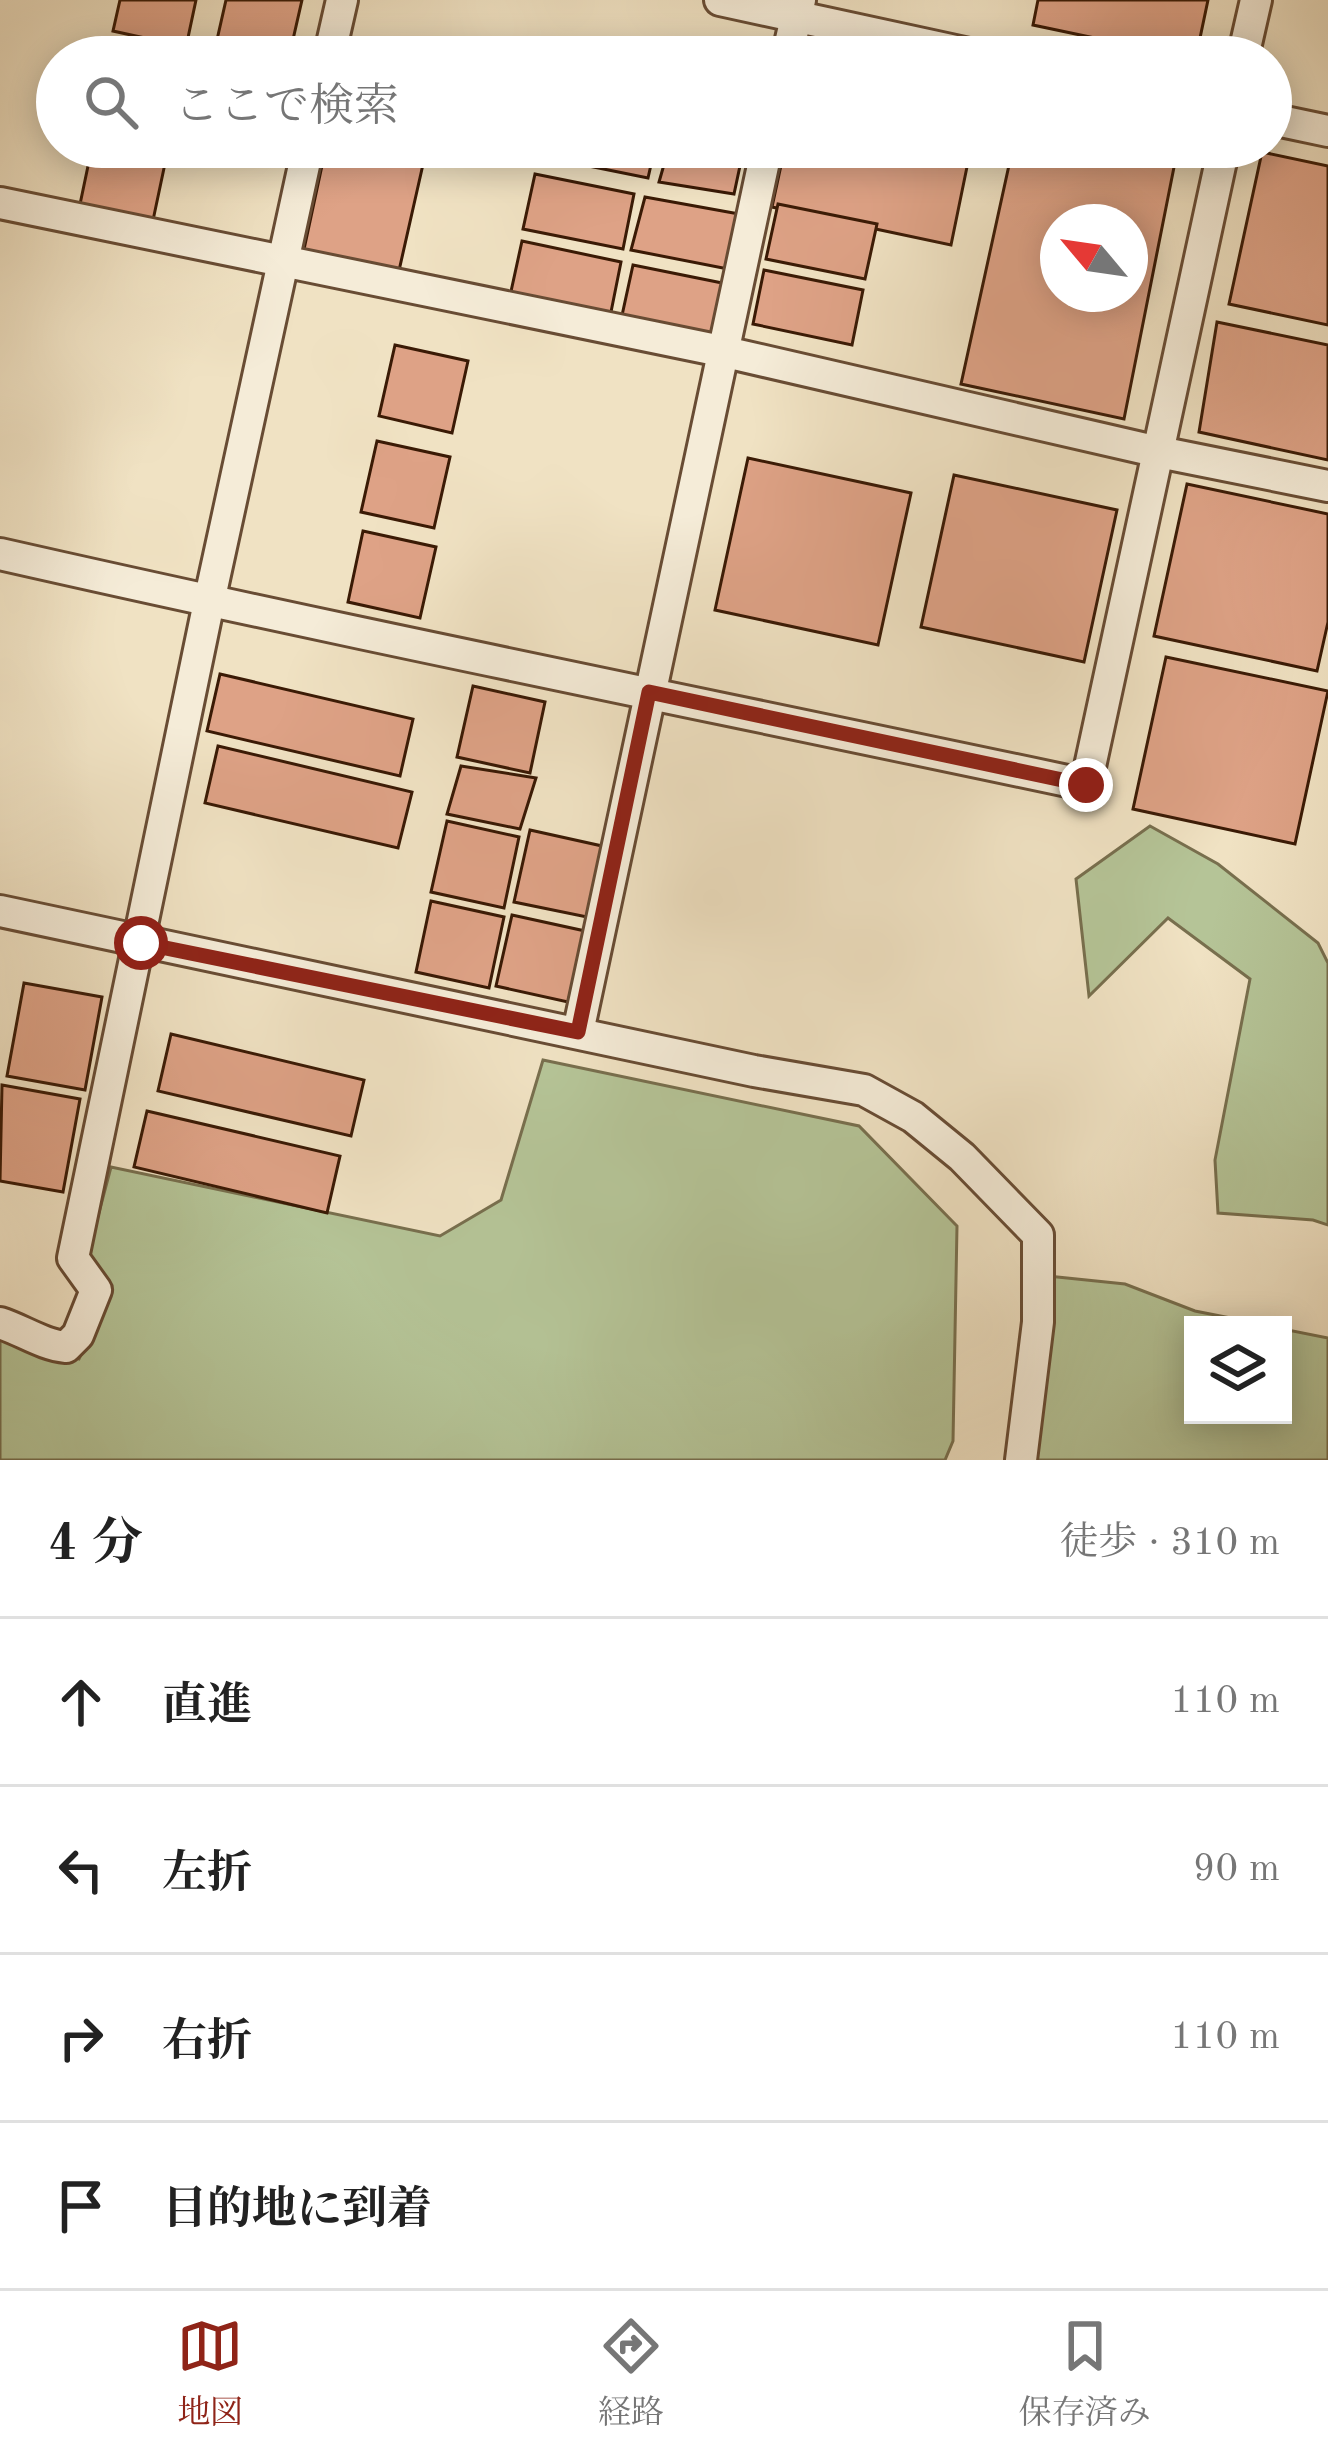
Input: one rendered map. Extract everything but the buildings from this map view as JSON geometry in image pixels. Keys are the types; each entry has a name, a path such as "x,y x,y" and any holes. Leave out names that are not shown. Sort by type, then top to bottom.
{"street":[{"path":"334,36 342,0"},
{"path":"720,0 798,8 904,36"},
{"path":"1248,36 1256,0"},
{"path":"1292,123 1328,131"},
{"path":"0,1323 66,1347 78,1335 96,1290 73,1258 303,168"},
{"path":"578,1032 762,168"},
{"path":"0,554 1086,785 1220,168"},
{"path":"0,203 721,351 1328,486"},
{"path":"0,911 754,1071 864,1090 913,1117 962,1157 1039,1235 1038,1322 1021,1460"}],"green space":[{"path":"1150,826 1218,864 1318,943 1328,963 1328,1225 1218,1213 1215,1160 1250,979 1168,918 1089,996 1076,879"},
{"path":"543,1060 859,1126 957,1226 953,1441 945,1460 0,1460 0,1334 79,1359 109,1295 88,1254 111,1167 440,1236 501,1200"},
{"path":"1038,1275 1125,1284 1220,1316 1184,1316 1184,1424 1292,1424 1292,1331 1328,1338 1328,1460 1031,1460"}],"route":[{"path":"141,943 578,1032 649,692 1086,785"}]}
